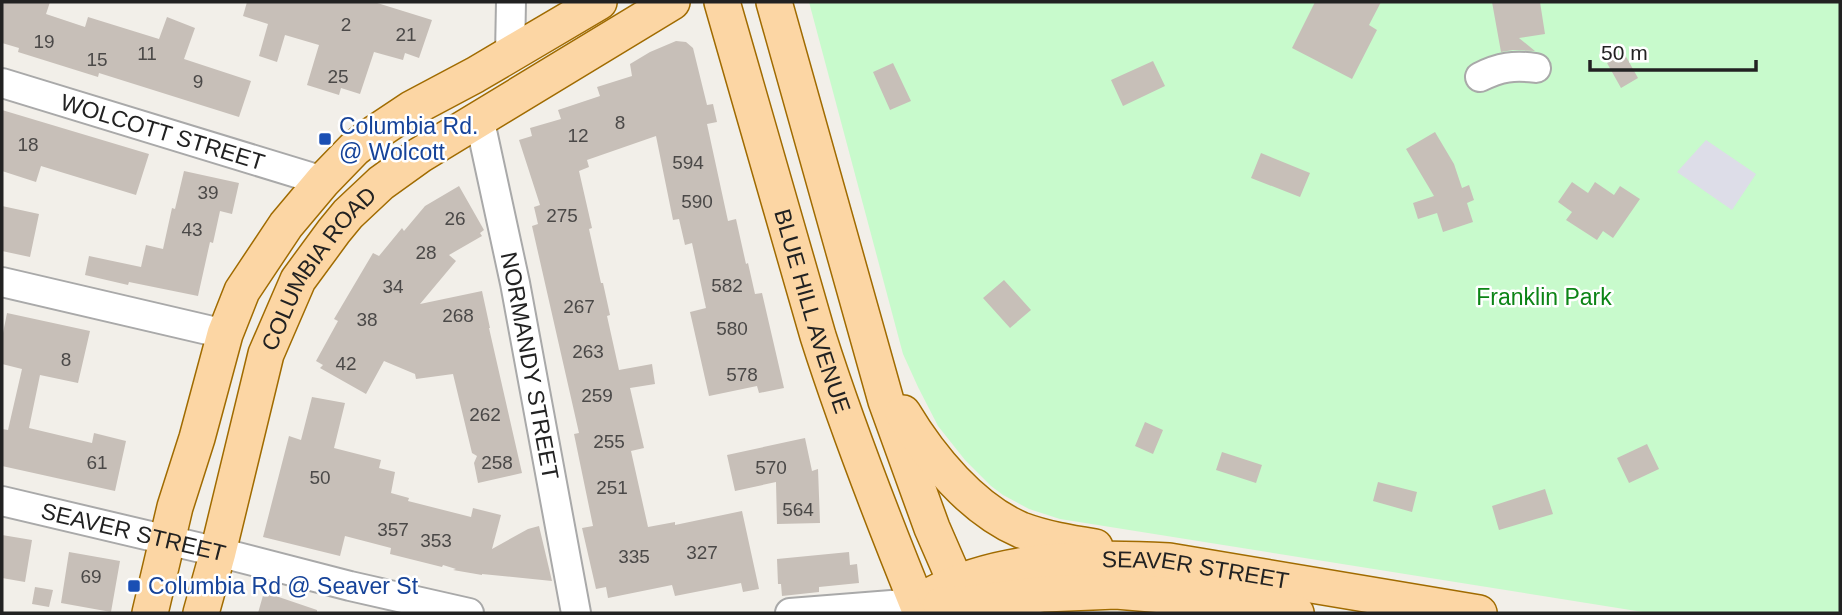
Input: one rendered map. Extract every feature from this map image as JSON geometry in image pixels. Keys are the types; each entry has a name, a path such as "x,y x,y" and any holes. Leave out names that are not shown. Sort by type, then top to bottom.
{"main road":[{"name":"COLUMBIA ROAD","path":"150,613 167,541 225,334 242,291 286,225 323,181 355,149 391,122 599,2"},
{"name":"COLUMBIA ROAD","path":"201,613 266,354 298,281 334,232 364,198 420,155 672,2"},
{"name":"BLUE HILL AVENUE","path":"722,2 835,389 919,608"},
{"name":"BLUE HILL AVENUE","path":"774,2 871,351 899,441 963,600"},
{"path":"871,351 896,402 920,439 963,489 988,511 1020,529 1055,540 1169,561"},
{"name":"SEAVER STREET","path":"963,600 1000,569 1034,564 1116,560 1169,561 1479,613"},
{"name":"SEAVER STREET","path":"919,608 948,606 963,600 1116,591 1165,594 1296,613"},
{"path":"1028,613 1069,592"}],"street":[{"path":"484,2 492,2"},
{"path":"510,2 510,54"},
{"path":"1480,77 1515,65 1536,68"},
{"name":"WOLCOTT STREET","path":"2,83 323,181"},
{"name":"NORMANDY STREET","path":"479,117 515,283 576,613"},
{"path":"2,282 225,334"},
{"name":"SEAVER STREET","path":"2,501 469,613"},
{"name":"SEAVER STREET","path":"790,613 919,608"}],"green space":[{"name":"Franklin Park","path":"809,2 1840,2 1840,613 1649,613 1060,519 1029,509 1003,495 965,460 938,426 903,354"}],"shaded area":[{"path":"1706,140 1756,174 1732,210 1677,172"}],"building":[{"path":"2,2 50,2 46,14 85,27 88,17 159,39 167,17 195,28 184,59 251,81 239,117 99,73 98,77 18,52 19,48 2,43"},
{"path":"247,2 374,2 432,20 419,58 405,53 403,60 374,52 360,94 341,88 339,95 307,85 319,45 285,35 277,62 259,56 268,24 243,16"},
{"path":"1315,2 1381,2 1369,25 1377,30 1352,79 1292,48"},
{"path":"1492,2 1540,2 1545,34 1519,38 1535,51 1501,52"},
{"path":"676,41 686,42 693,48 707,105 713,104 717,122 707,124 728,221 736,219 755,294 762,293 784,388 759,393 757,386 709,396 690,312 706,308 692,243 685,245 679,219 673,220 656,136 587,160 589,167 579,171 619,370 652,364 655,384 630,388 644,448 631,451 648,527 675,522 675,525 742,511 759,589 743,592 741,583 675,596 672,585 608,598 606,587 596,589 582,528 593,526 574,434 579,433 532,226 538,224 534,207 540,205 519,140 532,136 530,128 561,119 558,110 600,96 597,87 632,76 630,64"},
{"path":"1624,53 1638,78 1621,88 1607,63"},
{"path":"1153,61 1165,86 1123,106 1111,80"},
{"path":"893,63 911,101 890,110 873,72"},
{"path":"2,110 149,154 136,195 41,166 36,182 2,171"},
{"path":"1435,132 1454,164 1462,188 1469,185 1474,200 1467,203 1473,222 1443,232 1437,213 1418,219 1413,203 1434,196 1406,149"},
{"path":"1261,153 1310,173 1300,197 1251,178"},
{"path":"184,171 239,183 232,214 220,211 198,296 85,275 89,256 141,267 146,245 163,249"},
{"path":"1572,182 1588,193 1595,182 1614,195 1620,186 1640,199 1613,238 1603,231 1597,240 1566,220 1572,212 1558,202"},
{"path":"459,186 484,230 480,233 482,236 449,255 456,261 420,304 482,291 522,473 478,483 474,463 477,456 472,453 453,374 416,379 415,374 384,361 366,394 320,368 323,365 316,361 338,321 334,319 373,253 379,256 425,206"},
{"path":"2,206 39,214 30,257 2,251"},
{"path":"1004,280 1031,310 1010,328 983,298"},
{"path":"7,313 90,331 78,383 40,375 29,428 92,443 94,433 126,441 115,491 2,466 2,429 8,430 22,369 2,364 2,338"},
{"path":"312,397 345,403 334,448 381,460 379,468 395,472 391,493 409,498 408,501 471,517 473,508 501,515 492,549 528,529 539,526 552,581 453,570 456,569 390,554 391,548 345,536 340,556 263,537 289,436 301,440"},
{"path":"1145,422 1163,430 1153,454 1135,446"},
{"path":"805,438 812,471 818,469 820,523 777,524 776,482 735,491 727,455"},
{"path":"1647,444 1659,469 1629,483 1617,458"},
{"path":"1222,452 1262,465 1256,483 1216,470"},
{"path":"1378,482 1417,492 1412,512 1373,501"},
{"path":"1545,489 1553,514 1499,530 1492,506"},
{"path":"2,535 32,540 25,582 2,578"},
{"path":"69,552 120,561 111,612 61,603"},
{"path":"849,552 850,565 857,564 859,583 819,587 819,592 782,596 781,584 778,584 777,559"},
{"path":"35,587 53,590 49,607 32,604"},
{"path":"264,592 317,610 317,613 258,613"}],"place":[{"name":"Columbia Rd. @ Wolcott","path":"325,139"},
{"name":"Columbia Rd @ Seaver St","path":"134,586"}]}
